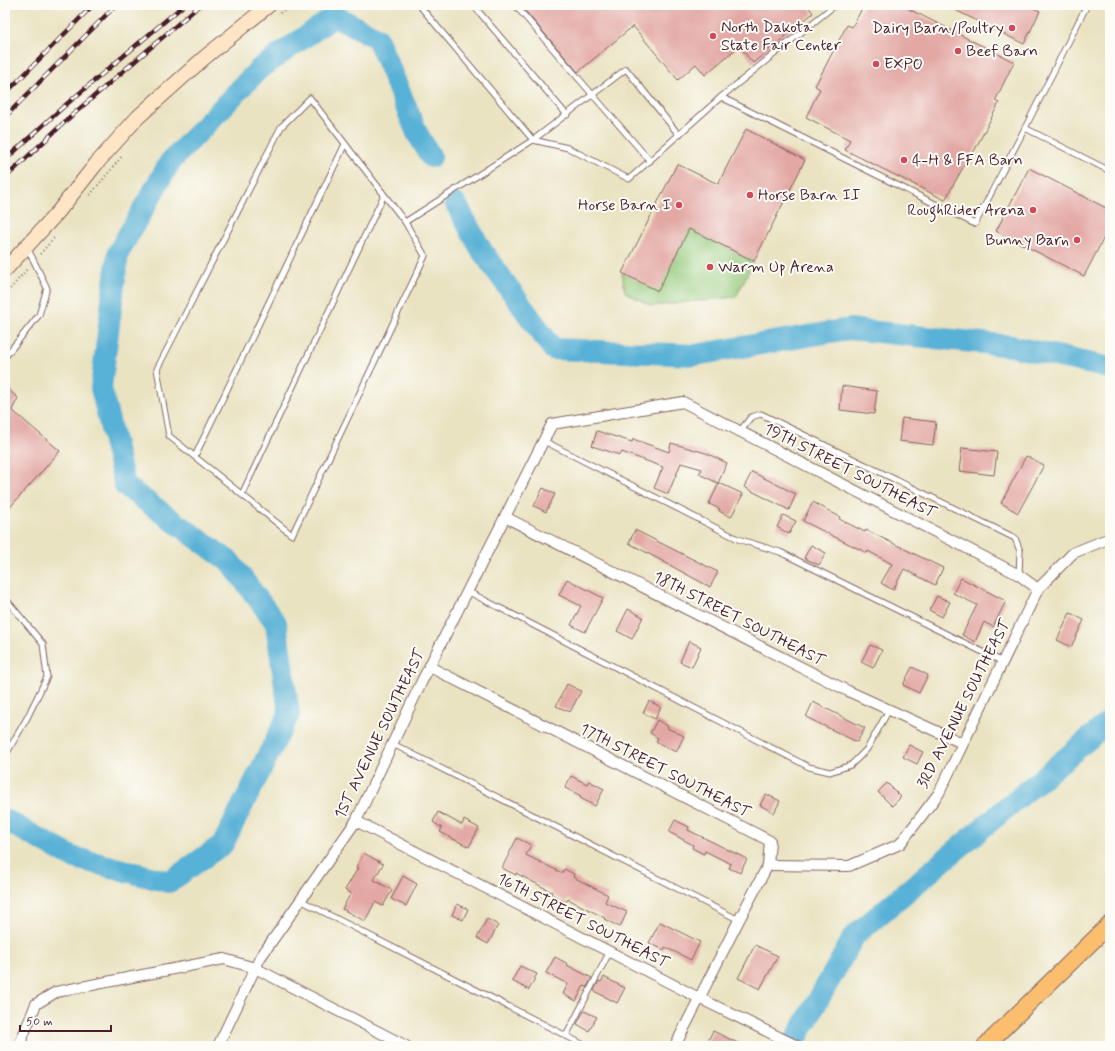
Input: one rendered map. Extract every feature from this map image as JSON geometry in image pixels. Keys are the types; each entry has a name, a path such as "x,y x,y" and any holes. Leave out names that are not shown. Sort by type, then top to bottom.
{"main road":[{"path":"985,1046 1110,924"}],"street":[{"path":"5,270 58,212 96,164 138,118 204,58 274,9"},
{"name":"19TH STREET SOUTHEAST","path":"552,424 683,402 1019,575 1038,589"},
{"name":"1ST AVENUE SOUTHEAST","path":"218,1046 260,958 356,821 430,667 552,424"},
{"name":"18TH STREET SOUTHEAST","path":"505,517 841,687 962,744"},
{"path":"1038,589 1073,553 1110,538"},
{"name":"3RD AVENUE SOUTHEAST","path":"768,865 849,866 900,844 939,793 1038,589"},
{"name":"17TH STREET SOUTHEAST","path":"430,667 770,841 768,865"},
{"name":"16TH STREET SOUTHEAST","path":"356,821 699,998 797,1046"},
{"path":"675,1046 768,865"},
{"path":"19,1046 36,1004 56,992 224,959 255,968 406,1046"}],"lane":[{"path":"419,5 533,140 568,148 629,179 721,97 835,5"},
{"path":"473,5 566,115"},
{"path":"515,5 592,96 650,160"},
{"path":"721,97 975,224 1087,5"},
{"path":"405,222 533,140 626,69 679,135"},
{"path":"310,98 405,222 425,256 292,535 169,436 157,369 281,127 310,98"},
{"path":"1025,128 1110,171"},
{"path":"194,456 345,144"},
{"path":"242,494 384,195"},
{"path":"5,357 39,315 47,288 27,246"},
{"path":"740,431 751,417 761,414 1015,538 1020,551 1019,575"},
{"path":"544,440 738,539 780,552 1003,662"},
{"path":"468,591 809,767 830,772 851,765 867,749 889,710"},
{"path":"5,598 42,644 47,677 28,718 5,756"},
{"path":"393,744 739,920"},
{"path":"300,900 586,1046"},
{"path":"566,1036 610,951"}],"path":[{"path":"274,9 292,5"},
{"path":"90,195 125,152"},
{"path":"5,295 54,237"}],"green space":[{"name":"Warm Up Arena","path":"689,228 754,261 736,297 651,306 625,292 622,273"}],"building":[{"name":"North Dakota State Fair Center","path":"520,5 807,5 813,13 753,63 739,46 705,75 696,64 678,80 633,26 578,72"},
{"path":"864,5 901,5 1014,62 995,101 999,103 968,163 966,162 945,200 845,150 850,140 806,117 820,89 815,86 847,25 852,27"},
{"name":"Dairy Barn/Poultry","path":"945,5 1027,5 1040,11 1024,44"},
{"path":"746,129 805,160 754,261 689,229 658,291 622,273 677,164 718,184"},
{"path":"1029,168 1110,210 1110,226 1084,276 996,231"},
{"path":"5,386 18,398 12,410 60,451 5,513"},
{"path":"842,386 877,391 874,414 840,410"},
{"path":"902,418 936,422 933,445 899,441"},
{"path":"597,431 632,442 633,439 669,452 671,443 706,453 727,463 718,483 699,474 702,469 681,463 668,494 654,488 663,467 622,452 620,455 592,446"},
{"path":"962,448 997,452 994,475 959,471"},
{"path":"1026,456 1044,465 1018,513 1001,503"},
{"path":"752,472 796,494 789,510 744,487"},
{"path":"719,483 743,494 731,517 719,511 720,509 709,504"},
{"path":"543,488 555,494 546,512 534,506"},
{"path":"813,502 840,517 839,519 865,532 866,530 943,568 935,585 904,569 893,590 881,583 892,564 868,551 867,553 803,521"},
{"path":"783,515 796,521 789,534 777,527"},
{"path":"635,530 718,572 710,587 629,543"},
{"path":"811,545 826,553 819,565 804,558"},
{"path":"961,578 1006,601 993,627 984,622 975,642 962,635 977,605 953,593"},
{"path":"567,579 603,598 585,632 571,625 581,606 559,595"},
{"path":"937,596 950,602 942,617 929,610"},
{"path":"628,609 643,617 632,639 617,631"},
{"path":"1070,613 1084,620 1071,647 1057,640"},
{"path":"689,641 701,647 692,667 680,662"},
{"path":"870,645 882,650 873,668 861,662"},
{"path":"912,667 928,675 919,693 903,685"},
{"path":"567,684 581,691 570,712 556,706"},
{"path":"649,701 661,707 655,719 643,713"},
{"path":"813,702 865,728 857,742 806,717"},
{"path":"657,720 668,726 667,728 684,736 676,752 656,742 658,738 650,733"},
{"path":"909,745 923,752 917,764 903,757"},
{"path":"571,776 587,784 589,781 604,789 595,806 580,798 581,796 565,788"},
{"path":"887,783 901,797 892,806 878,792"},
{"path":"766,794 780,801 774,813 760,805"},
{"path":"438,812 462,825 464,820 479,828 469,847 440,832 442,828 433,822"},
{"path":"675,820 689,827 688,830 747,859 740,873 729,868 731,864 705,851 704,854 692,848 693,845 669,832"},
{"path":"517,838 531,845 526,855 562,873 564,869 574,874 573,877 608,895 605,902 627,912 620,927 568,899 566,902 551,894 552,892 516,873 516,875 502,868"},
{"path":"364,853 383,864 374,880 392,890 383,906 375,902 365,921 342,909 351,893 345,890 358,868 356,867"},
{"path":"403,876 417,884 406,906 391,899"},
{"path":"457,904 468,909 463,920 452,915"},
{"path":"487,919 498,925 488,944 477,938"},
{"path":"660,922 700,942 691,960 665,947 664,950 649,943"},
{"path":"755,945 778,956 760,989 738,978"},
{"path":"555,957 592,978 587,987 584,986 576,1001 563,994 568,984 546,973"},
{"path":"520,966 537,974 529,990 512,981"},
{"path":"604,977 625,988 617,1003 594,991 599,981 601,982"},
{"path":"584,1011 597,1017 589,1031 577,1024"},
{"path":"713,1031 744,1046 705,1046"}],"waterway":[{"path":"5,820 72,857 169,882 223,844 289,714 276,623 230,562 125,486 101,388 118,253 170,162 259,69 335,16 377,38 417,133 431,157"},
{"path":"456,204 482,251 553,349 695,355 849,329 1011,346 1110,368"},
{"path":"792,1046 855,935 1110,721"}],"railway":[{"path":"5,94 93,5"},
{"path":"5,117 116,5"},
{"path":"5,160 62,108 184,5"},
{"path":"5,178 70,117 200,5"}],"place":[{"name":"Dairy Barn/Poultry","path":"1012,28"},
{"name":"North Dakota State Fair Center","path":"713,36"},
{"name":"Beef Barn","path":"958,51"},
{"name":"EXPO","path":"876,64"},
{"name":"4-H & FFA Barn","path":"904,160"},
{"name":"Horse Barn II","path":"750,195"},
{"name":"Horse Barn I","path":"679,205"},
{"name":"RoughRider Arena","path":"1033,210"},
{"name":"Bunny Barn","path":"1077,240"},
{"name":"Warm Up Arena","path":"710,267"}]}
